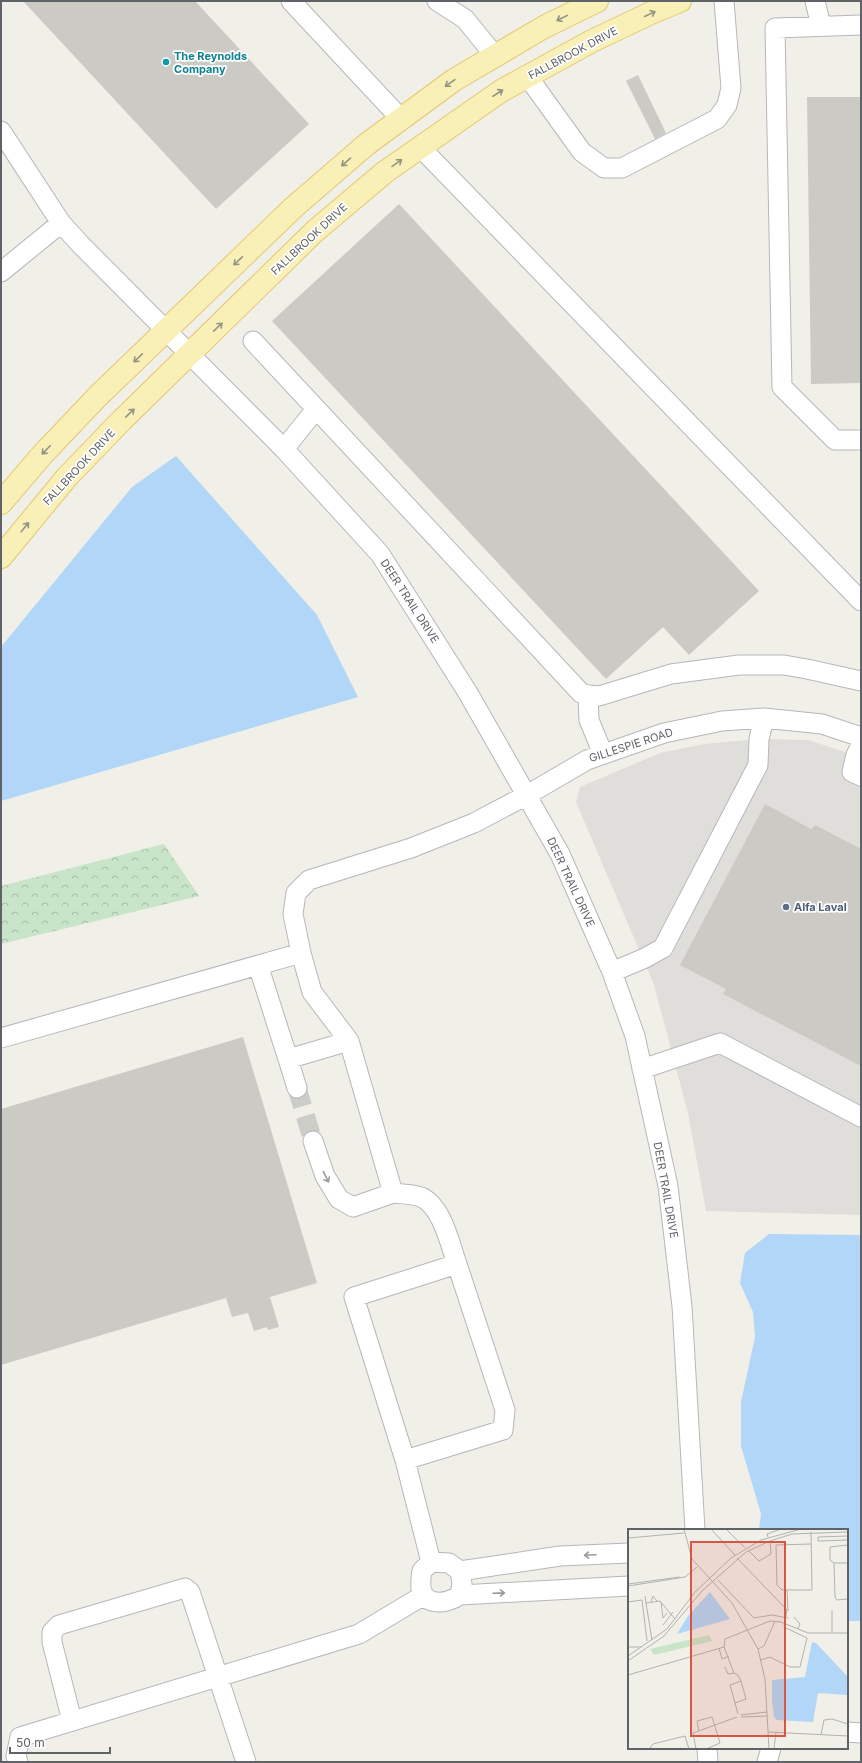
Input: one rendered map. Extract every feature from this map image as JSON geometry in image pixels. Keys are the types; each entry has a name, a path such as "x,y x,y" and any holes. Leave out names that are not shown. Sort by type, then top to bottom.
{"main road":[{"path":"1,503 42,455 97,397 294,207 366,144 454,80 544,27 597,1"},
{"name":"FALLBROOK DRIVE","path":"1,557 67,478 190,354 316,231 384,172 501,91 592,42 653,12 680,1"},
{"path":"401,119 420,147"}],"street":[{"path":"291,1 401,119"},
{"path":"437,1 465,19 495,56"},
{"path":"528,77 582,152 604,168 622,168 717,119 727,105 731,88 724,1"},
{"path":"815,1 821,26"},
{"path":"861,25 776,28 782,387 835,440 861,440"},
{"name":"DEER TRAIL DRIVE","path":"1,131 61,223 81,246 284,449 380,554 468,693 560,854 612,972 635,1036 668,1186 676,1244 682,1306 696,1529"},
{"path":"420,147 861,601"},
{"path":"1,272 61,223"},
{"path":"253,341 581,692 588,695 599,696 671,674 739,665 784,665 861,681"},
{"path":"284,449 316,409"},
{"path":"588,695 589,720 603,754"},
{"path":"612,972 645,958 663,948 758,765 759,739 764,718"},
{"name":"GILLESPIE ROAD","path":"349,1041 312,992 301,953 293,914 296,893 309,880 411,848 474,823 527,795 587,760 664,732 722,720 764,718 822,724 859,746"},
{"path":"859,746 852,772 861,776"},
{"path":"1,1038 301,953"},
{"path":"258,965 297,1088"},
{"path":"288,1060 349,1041 393,1193"},
{"path":"642,1070 720,1043 861,1117"},
{"path":"313,1141 325,1176 339,1199 353,1207 393,1193 421,1197 432,1205 441,1219 505,1410 503,1430 405,1460"},
{"path":"431,1562 405,1460 354,1297 457,1264"},
{"path":"628,1553 560,1556 460,1571 449,1563 431,1562 422,1571 420,1585 424,1595 431,1601 440,1603 452,1600 460,1595 628,1586"},
{"path":"460,1571 462,1584 460,1595"},
{"path":"72,1721 52,1642 52,1632 59,1625 185,1588 190,1592 246,1762"},
{"path":"18,1762 16,1756 20,1737 359,1634 424,1595"},
{"path":"848,1732 861,1733"},
{"path":"707,1749 708,1762"},
{"path":"768,1762 771,1749"}],"shaded area":[{"path":"759,739 808,740 861,757 861,1215 706,1211 688,1113 654,985 576,802 580,787 660,753 704,744"}],"green space":[{"path":"164,844 199,896 1,944 1,886"}],"water":[{"path":"176,456 317,615 358,697 1,801 1,647 132,487"},
{"path":"769,1234 861,1235 861,1621 848,1621 848,1529 759,1529 761,1514 741,1446 741,1402 755,1337 753,1312 740,1283 745,1253"}],"building":[{"name":"The Reynolds Company","path":"23,1 195,1 309,124 216,209"},
{"path":"638,75 666,133 655,139 626,81"},
{"path":"807,97 861,97 861,383 811,384"},
{"path":"399,204 759,591 689,655 663,627 606,679 272,321"},
{"name":"Alfa Laval","path":"765,804 811,829 815,825 861,849 861,1066 723,994 726,989 680,965"},
{"path":"243,1037 317,1283 270,1297 279,1327 268,1330 267,1327 254,1331 248,1313 232,1317 226,1298 1,1365 1,1109"}],"tunnel":[{"path":"297,1088 313,1141"}],"place":[{"name":"The Reynolds Company","path":"166,62"},
{"name":"Alfa Laval","path":"786,907"}]}
